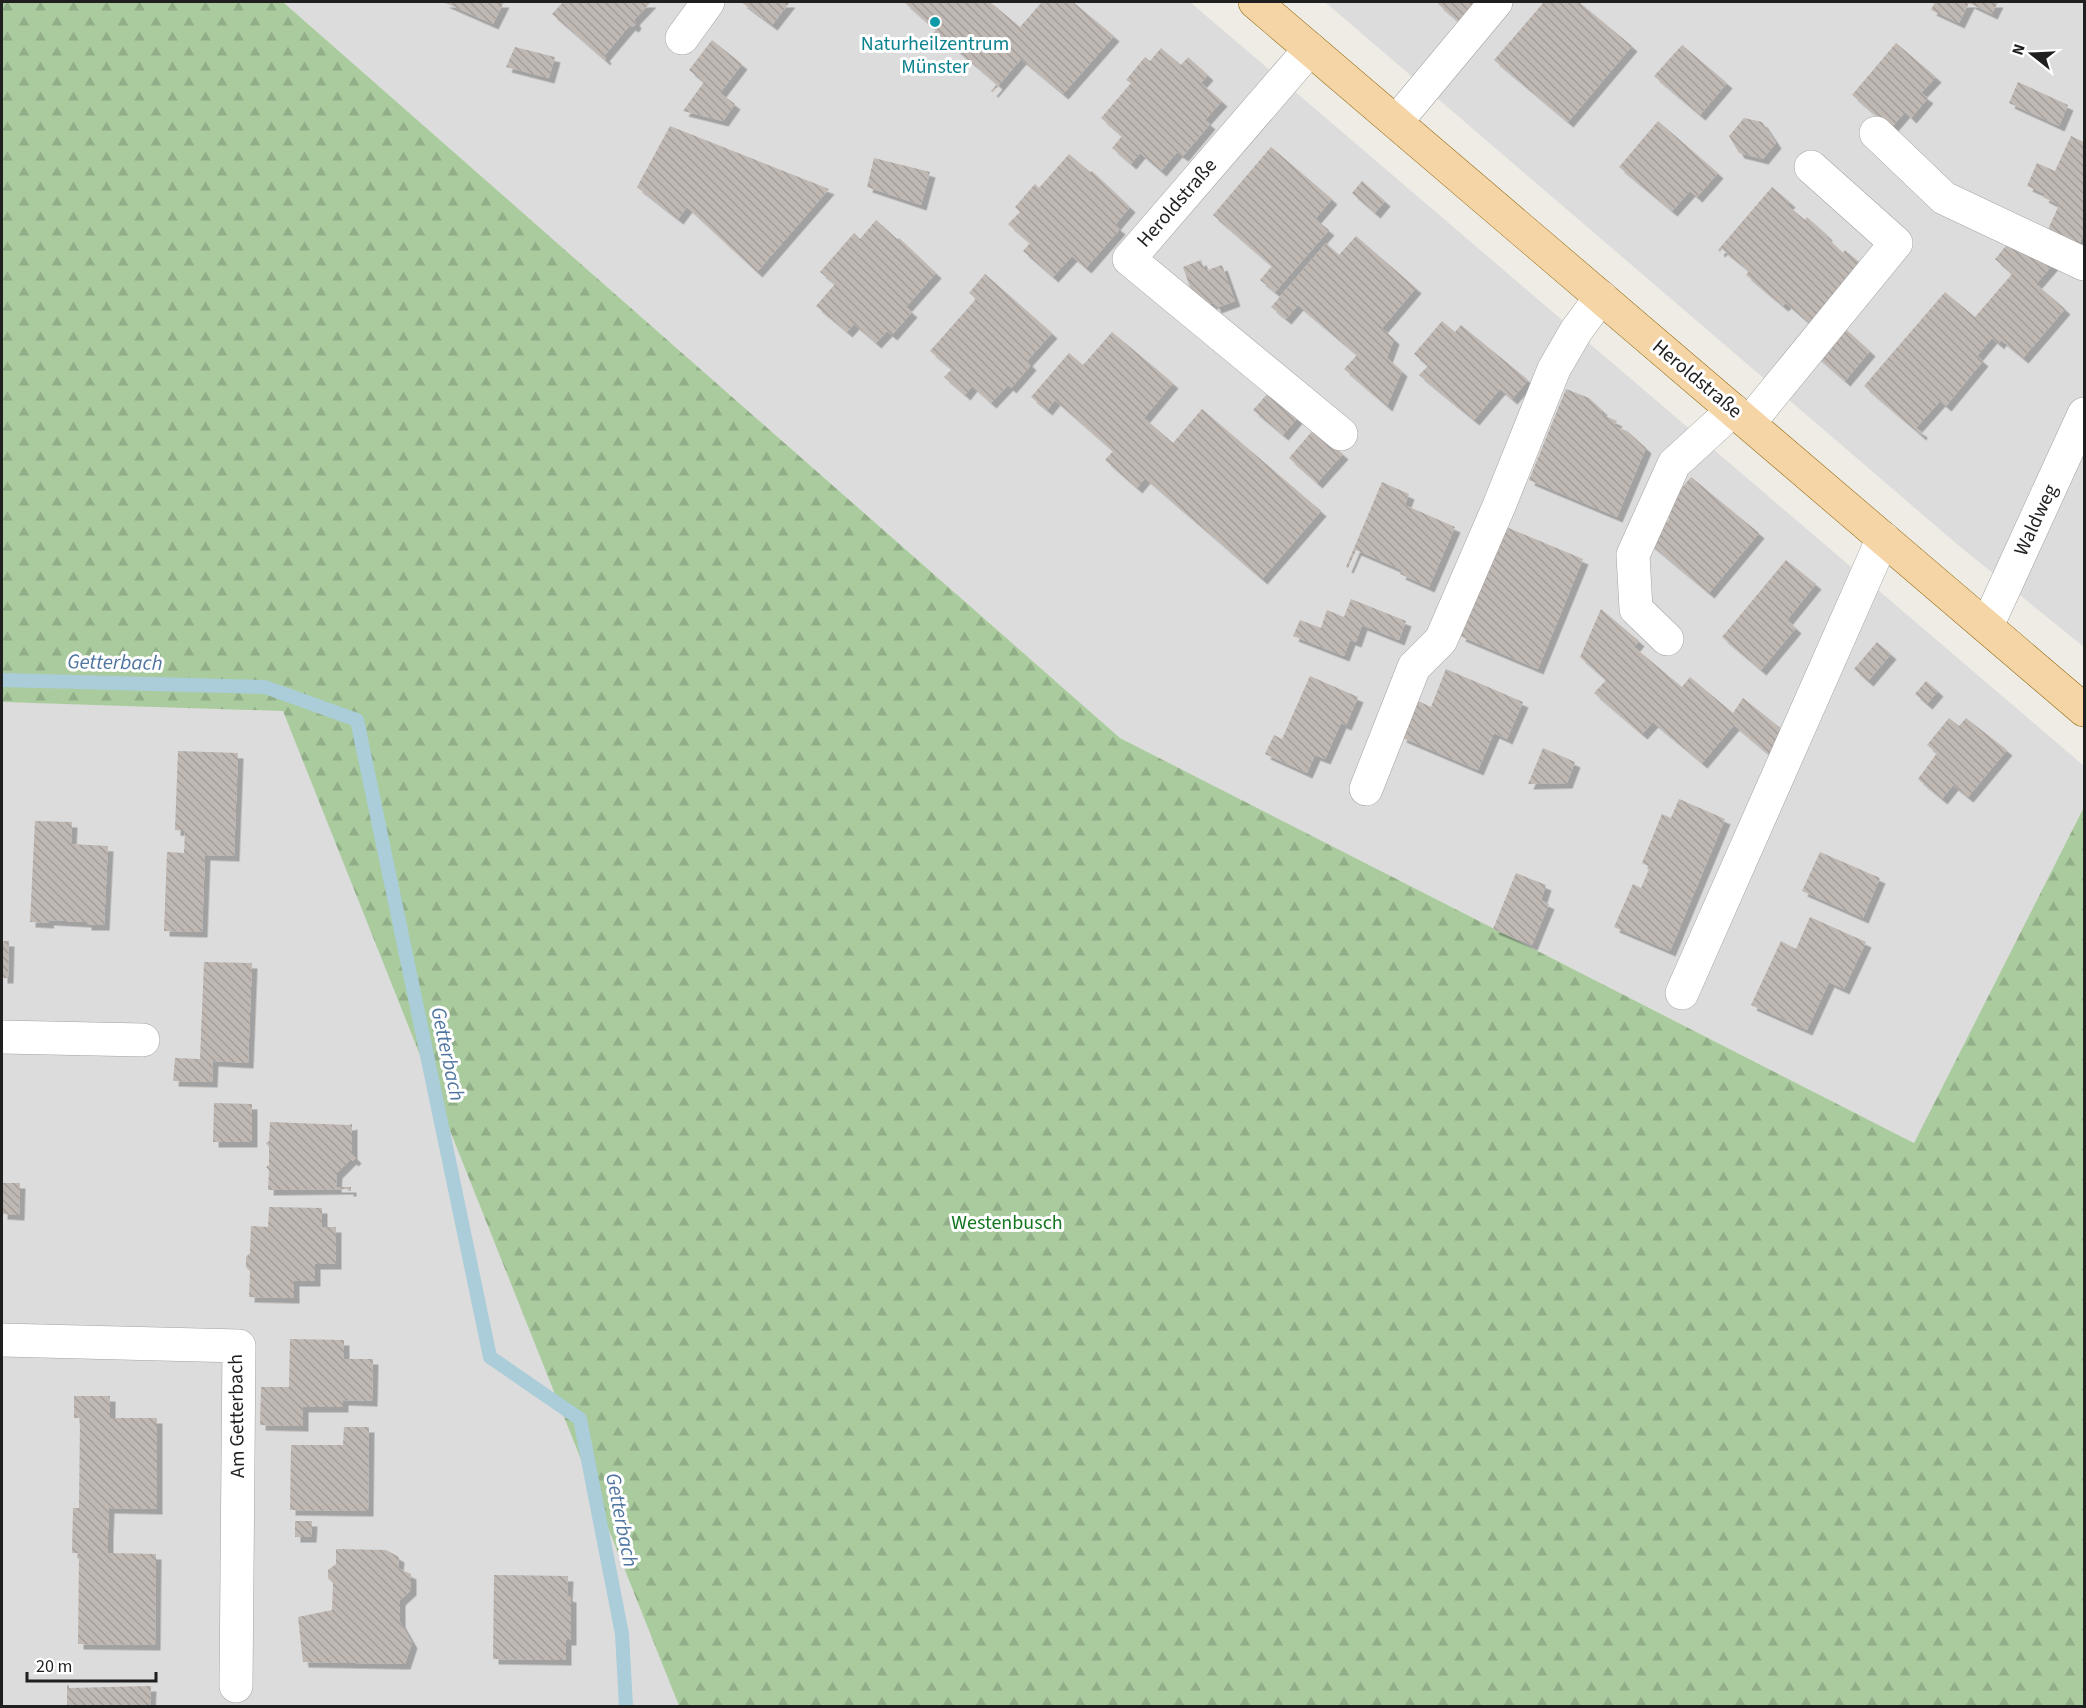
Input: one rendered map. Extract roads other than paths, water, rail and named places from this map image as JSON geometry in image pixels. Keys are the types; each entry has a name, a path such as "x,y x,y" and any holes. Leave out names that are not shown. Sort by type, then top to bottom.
{"main road":[{"name":"Heroldstraße","path":"1255,2 2085,710"}],"street":[{"path":"682,38 708,2"},
{"path":"1396,122 1496,2"},
{"name":"Heroldstraße","path":"1310,49 1129,259 1341,434"},
{"path":"1876,133 1944,198 2085,264"},
{"path":"1667,639 1636,609 1632,555 1674,464 1741,416 1896,243 1811,167"},
{"path":"1366,789 1414,667 1441,640 1499,506 1554,369 1575,331 1601,297"},
{"name":"Waldweg","path":"1987,626 2085,414"},
{"path":"1682,993 1883,538"},
{"path":"2,1037 143,1040"},
{"name":"Am Getterbach","path":"2,1340 239,1346 236,1686"}],"waterway":[{"name":"Getterbach","path":"2,680 265,687 357,720 490,1357 580,1419 622,1634 626,1706"}],"place":[{"name":"Naturheilzentrum Münster","path":"935,22"}],"park label":[{"name":"Westenbusch","path":"1007,1223"}]}
